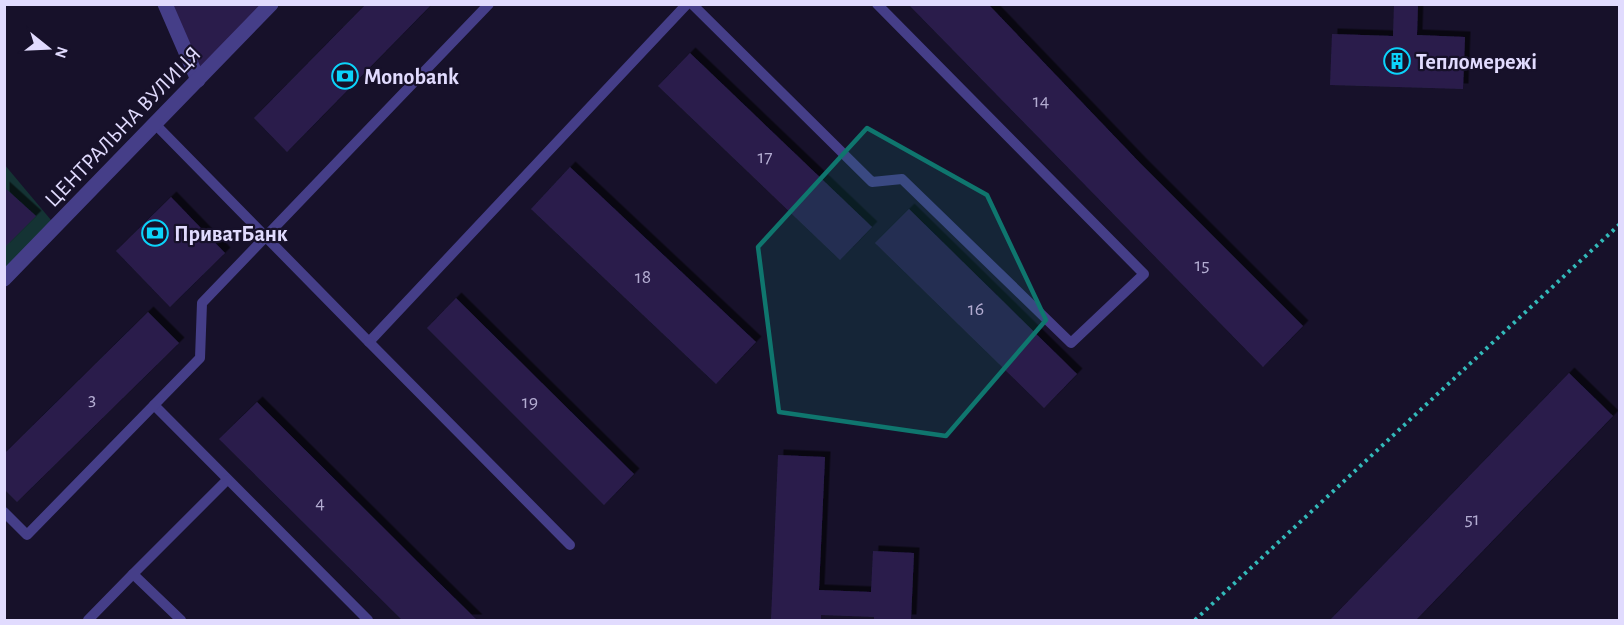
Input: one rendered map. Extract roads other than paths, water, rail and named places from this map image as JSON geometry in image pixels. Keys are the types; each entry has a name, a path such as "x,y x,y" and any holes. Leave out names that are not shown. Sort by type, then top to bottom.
{"street":[{"path":"165,4 198,80"},
{"name":"ЦЕНТРАЛЬНА ВУЛИЦЯ","path":"4,279 271,4"}],"lane":[{"path":"4,512 27,535 200,358 202,303 489,4"},
{"path":"369,342 687,4"},
{"path":"692,4 872,182 902,179 1071,343 1144,274 877,4"},
{"path":"155,124 570,545"},
{"path":"154,405 368,621"},
{"path":"88,621 227,480"},
{"path":"133,574 181,621"}],"place":[{"name":"Тепломережі","path":"1397,61"},
{"name":"Monobank","path":"345,76"},
{"name":"ПриватБанк","path":"155,233"}]}
